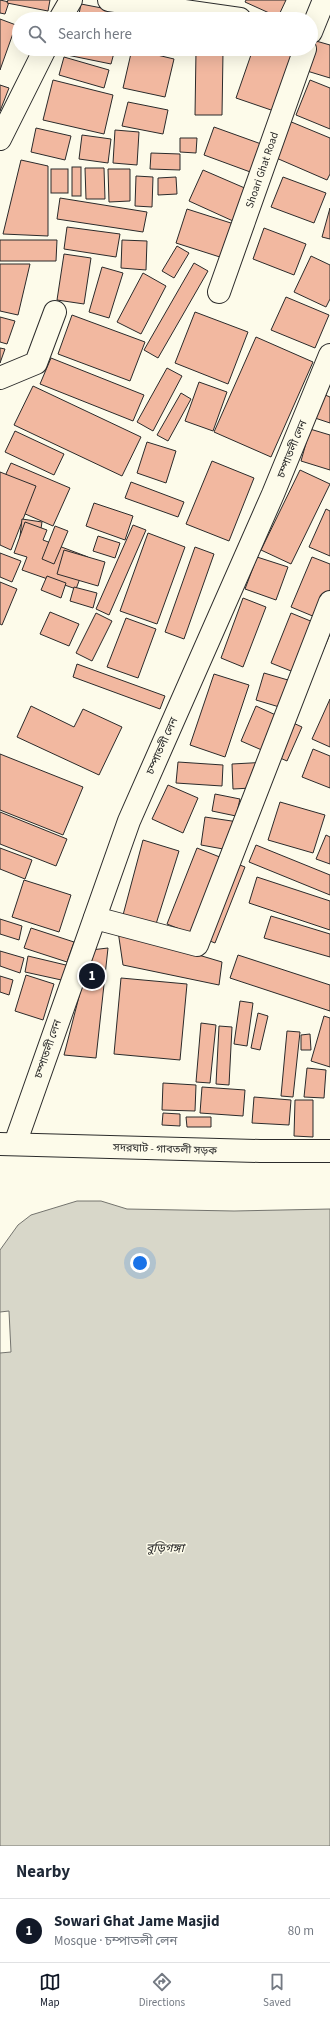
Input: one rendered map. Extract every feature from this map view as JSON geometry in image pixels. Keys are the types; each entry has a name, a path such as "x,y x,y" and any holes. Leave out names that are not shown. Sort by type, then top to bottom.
{"main road":[{"path":"64,12 71,0"},
{"path":"109,0 192,12"},
{"path":"318,23 324,0"},
{"path":"0,139 42,56"},
{"name":"Shoari Ghat Road","path":"219,292 303,56"},
{"path":"0,378 36,363 55,312"},
{"name":"চম্পাতলী লেন","path":"7,1144 95,918 129,821 274,494 330,355"},
{"path":"95,918 197,945 330,602"},
{"name":"সদরঘাট - গাবতলী সড়ক","path":"7,1144 260,1151 330,1151"}],"water":[{"name":"বুড়িগঙ্গা","path":"77,1201 101,1201 127,1209 234,1211 330,1209 330,1846 0,1846 0,1250 18,1225 31,1215"}],"pier":[{"path":"9,1311 11,1352 0,1353 0,1312"}],"building":[{"path":"0,0 9,2 5,14 0,13"},
{"path":"8,0 50,0 48,11 7,3"},
{"path":"246,0 286,0 280,12 267,12 245,2"},
{"path":"81,4 123,12 79,12"},
{"path":"0,19 12,24 12,36 0,70"},
{"path":"318,42 330,45 330,78 307,71 312,56 318,56"},
{"path":"72,56 113,56 111,64"},
{"path":"130,56 161,56 174,59 165,97 123,88"},
{"path":"196,56 223,56 222,115 195,115"},
{"path":"251,56 293,56 274,111 236,98"},
{"path":"64,57 109,70 104,88 59,75"},
{"path":"53,80 113,95 104,134 43,120"},
{"path":"310,80 330,88 330,129 296,115"},
{"path":"0,85 9,88 0,111"},
{"path":"128,102 168,110 163,134 122,126"},
{"path":"289,121 330,138 330,174 327,180 274,157"},
{"path":"214,127 264,145 253,173 204,155"},
{"path":"36,128 71,136 65,160 31,152"},
{"path":"115,130 139,132 137,165 113,163"},
{"path":"82,135 111,139 108,163 79,159"},
{"path":"180,138 197,138 196,153 180,152"},
{"path":"151,153 180,154 180,170 150,169"},
{"path":"21,160 48,166 48,236 3,234"},
{"path":"72,167 81,167 81,196 72,196"},
{"path":"85,168 104,168 105,199 86,199"},
{"path":"51,169 68,169 68,193 51,193"},
{"path":"108,169 130,169 130,201 109,202"},
{"path":"203,170 247,189 233,221 189,201"},
{"path":"136,176 153,177 152,207 135,206"},
{"path":"176,177 177,194 158,195 158,178"},
{"path":"283,177 326,193 314,223 271,207"},
{"path":"60,198 147,212 143,232 57,219"},
{"path":"330,208 330,239 322,237"},
{"path":"187,209 234,224 223,258 176,243"},
{"path":"67,227 120,234 116,257 64,249"},
{"path":"264,228 306,244 294,275 253,259"},
{"path":"0,240 57,240 56,261 0,261"},
{"path":"122,240 147,241 146,270 121,268"},
{"path":"177,246 189,253 174,278 162,271"},
{"path":"64,254 91,258 84,304 57,300"},
{"path":"311,256 330,265 330,299 326,307 294,292"},
{"path":"194,263 208,271 158,358 144,350"},
{"path":"0,264 30,264 18,315 0,311"},
{"path":"102,267 123,273 109,318 89,312"},
{"path":"143,273 166,286 141,334 117,322"},
{"path":"286,297 329,315 315,348 271,330"},
{"path":"195,312 248,332 228,384 175,363"},
{"path":"72,315 145,342 130,381 58,354"},
{"path":"0,317 15,321 7,344 0,342"},
{"path":"256,337 313,362 271,457 214,432"},
{"path":"0,348 5,349 0,363"},
{"path":"51,358 144,395 133,421 40,384"},
{"path":"167,368 182,376 153,431 137,422"},
{"path":"199,382 227,392 213,431 185,421"},
{"path":"33,386 141,437 122,476 14,425"},
{"path":"318,392 330,397 330,423 309,416"},
{"path":"181,393 191,399 168,441 157,435"},
{"path":"310,429 330,435 330,470 301,461"},
{"path":"15,431 64,454 54,475 5,452"},
{"path":"147,442 176,451 166,483 137,473"},
{"path":"212,461 254,478 229,541 186,524"},
{"path":"11,463 70,488 53,526 0,503 0,487"},
{"path":"300,470 330,484 291,564 261,550"},
{"path":"0,472 36,486 11,550 0,545"},
{"path":"131,482 184,502 178,517 125,498"},
{"path":"94,503 133,516 125,540 86,526"},
{"path":"326,509 330,511 330,556 309,547"},
{"path":"22,519 42,522 38,548 19,545"},
{"path":"25,522 47,530 43,540 88,557 76,589 22,570 27,557 14,553"},
{"path":"133,525 146,530 109,615 96,609"},
{"path":"55,526 68,531 54,564 42,559"},
{"path":"148,533 185,547 157,624 120,611"},
{"path":"98,536 120,543 115,558 93,551"},
{"path":"195,547 214,554 184,639 165,632"},
{"path":"64,550 105,562 98,586 57,574"},
{"path":"0,553 21,561 12,582 0,577"},
{"path":"257,557 288,567 276,600 245,589"},
{"path":"312,557 330,564 330,616 327,622 291,607"},
{"path":"47,576 66,583 61,598 41,590"},
{"path":"0,582 17,589 2,625 0,624"},
{"path":"74,587 97,593 93,608 70,601"},
{"path":"243,598 266,607 243,667 221,658"},
{"path":"50,612 79,624 69,646 40,634"},
{"path":"96,613 112,621 92,661 76,653"},
{"path":"291,613 330,629 330,634 311,679 271,663"},
{"path":"126,618 156,629 138,678 107,667"},
{"path":"77,664 165,696 160,709 73,677"},
{"path":"264,673 305,685 296,712 256,700"},
{"path":"214,674 249,685 225,757 190,745"},
{"path":"330,699 330,747 312,739"},
{"path":"31,706 74,727 83,709 122,727 99,775 17,737"},
{"path":"256,706 302,727 287,761 241,741"},
{"path":"313,749 330,756 330,788 302,777"},
{"path":"0,754 83,787 63,835 0,810"},
{"path":"178,762 223,765 222,786 176,783"},
{"path":"269,762 270,787 233,789 232,764"},
{"path":"168,785 198,798 183,833 152,819"},
{"path":"215,794 240,799 236,816 212,811"},
{"path":"280,802 325,815 313,853 268,840"},
{"path":"0,812 67,839 56,866 0,844"},
{"path":"205,817 245,823 240,852 201,845"},
{"path":"326,835 330,837 330,864 316,859"},
{"path":"143,840 179,851 156,924 123,915"},
{"path":"256,845 330,875 330,895 249,862"},
{"path":"0,848 32,860 25,879 0,869"},
{"path":"197,848 245,867 215,943 167,924"},
{"path":"257,877 330,901 330,930 249,903"},
{"path":"24,880 71,895 59,932 12,917"},
{"path":"271,916 330,934 330,957 264,938"},
{"path":"0,919 22,926 19,940 0,934"},
{"path":"31,928 74,942 67,962 24,948"},
{"path":"118,931 222,962 219,985 123,965"},
{"path":"108,948 96,1058 64,1055 91,950"},
{"path":"0,951 24,958 20,973 0,966"},
{"path":"238,955 330,985 330,1011 230,978"},
{"path":"28,956 70,966 66,981 25,972"},
{"path":"26,975 54,984 43,1020 15,1011"},
{"path":"0,976 13,980 9,995 0,992"},
{"path":"121,978 187,984 180,1060 114,1054"},
{"path":"240,1001 253,1003 247,1046 234,1044"},
{"path":"258,1013 268,1016 260,1050 251,1048"},
{"path":"324,1016 330,1018 330,1067 311,1061"},
{"path":"201,1023 216,1025 210,1083 196,1082"},
{"path":"219,1026 232,1027 229,1085 216,1084"},
{"path":"287,1031 300,1032 293,1097 281,1096"},
{"path":"310,1034 311,1050 301,1050 301,1035"},
{"path":"307,1068 326,1070 324,1098 304,1097"},
{"path":"163,1083 196,1085 195,1111 162,1110"},
{"path":"202,1087 245,1090 243,1116 200,1113"},
{"path":"254,1097 291,1100 289,1125 252,1123"},
{"path":"295,1100 313,1100 313,1137 294,1136"},
{"path":"163,1113 180,1114 180,1126 162,1125"},
{"path":"186,1117 211,1117 211,1127 187,1127"}],"place":[{"name":"Sowari Ghat Jame Masjid","path":"92,976"}]}
